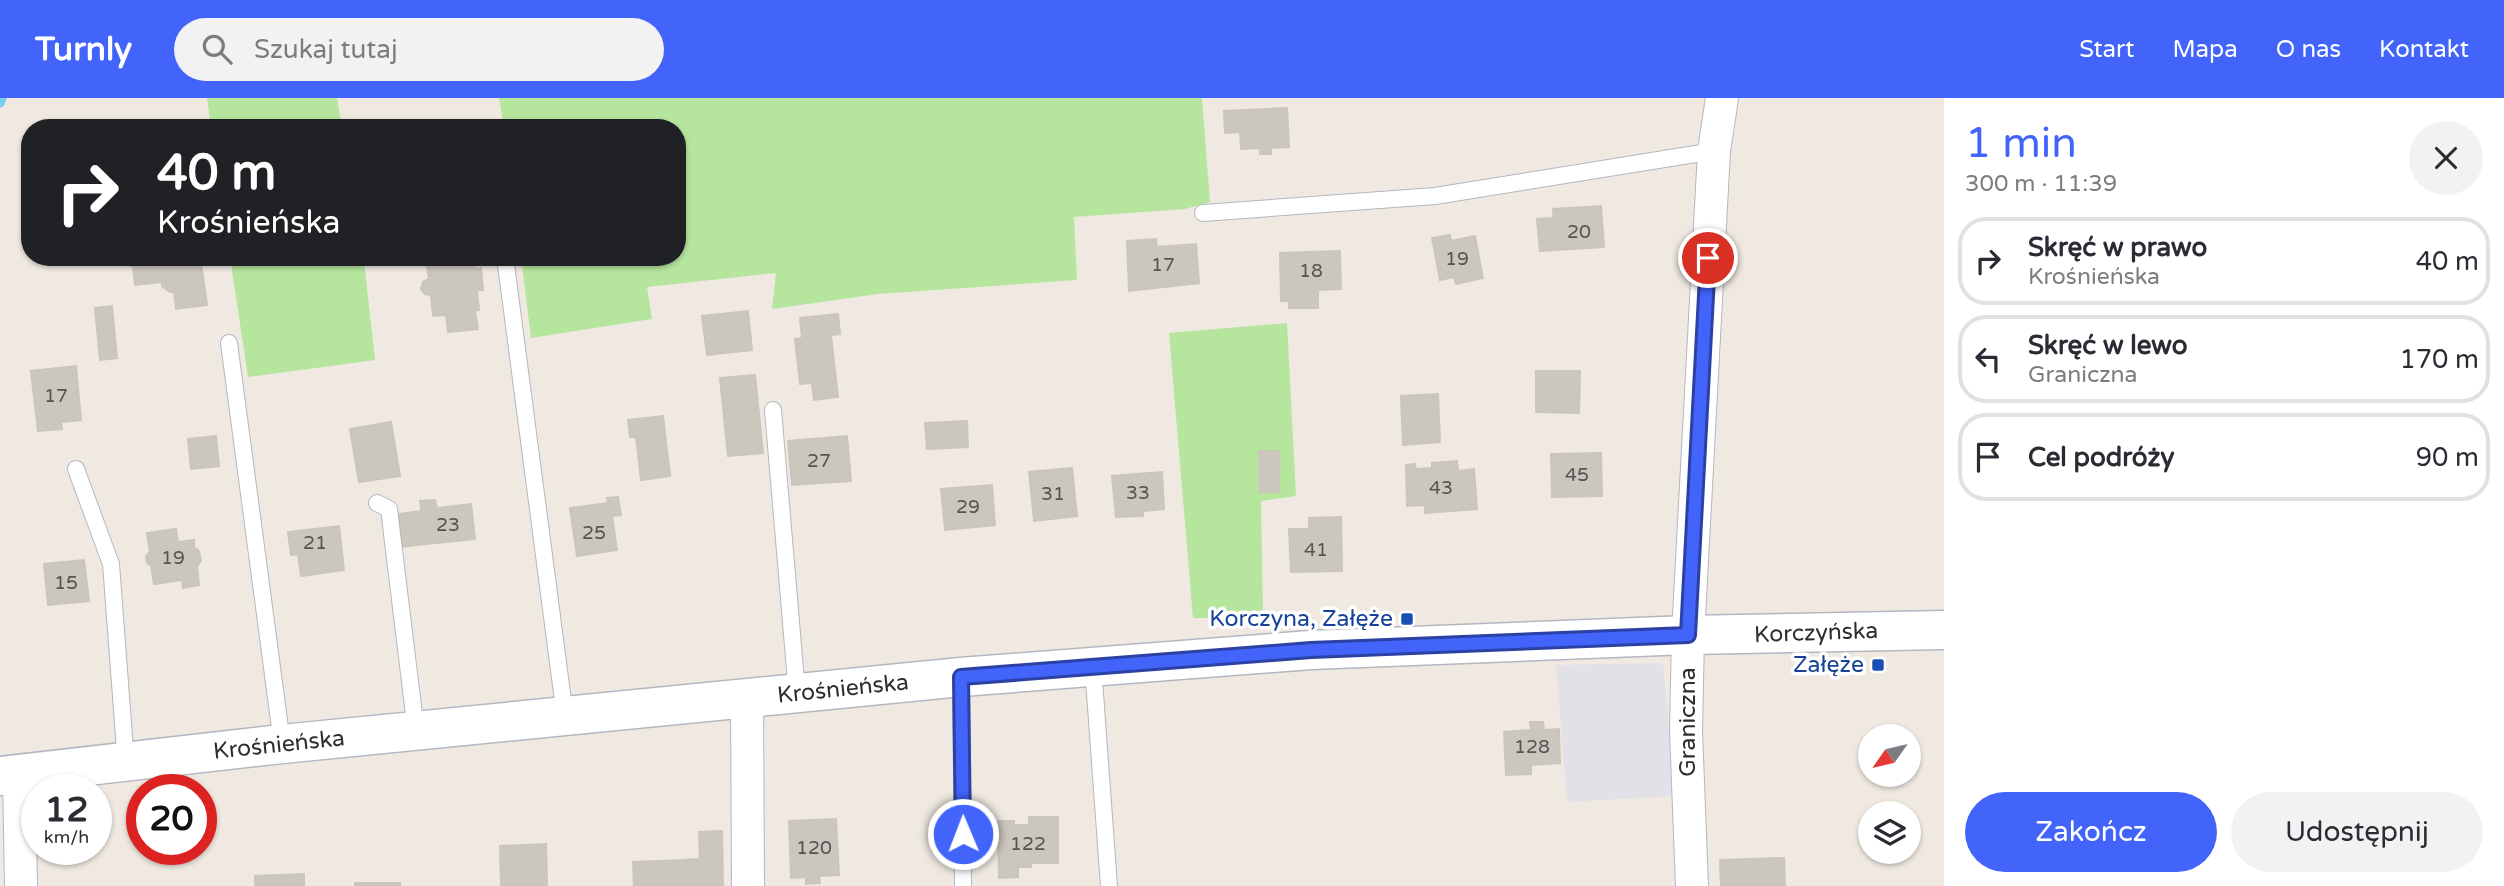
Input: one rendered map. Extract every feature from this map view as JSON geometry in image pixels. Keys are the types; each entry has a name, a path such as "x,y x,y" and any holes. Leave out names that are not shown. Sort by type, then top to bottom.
{"main road":[{"name":"Korczyńska","path":"1688,635 1944,630"},
{"name":"Krośnieńska","path":"9,775 416,730 961,677 1311,650 1688,635"}],"street":[{"name":"Graniczna","path":"1692,886 1686,731 1688,635 1714,151 1722,98"},
{"path":"747,698 748,886"},
{"path":"9,775 21,886"}],"lane":[{"path":"1203,213 1435,196 1714,151"},
{"path":"506,266 565,716"},
{"path":"229,344 282,744"},
{"path":"773,410 797,693"},
{"path":"76,468 111,564 126,763"},
{"path":"377,503 389,509 416,730"},
{"path":"1093,666 1109,886"},
{"path":"961,677 964,886"}],"shaded area":[{"path":"1663,663 1675,796 1567,802 1556,665"}],"green space":[{"path":"207,98 337,98 340,119 210,119"},
{"path":"499,98 1202,98 1210,202 1185,209 1074,217 1077,280 878,294 772,309 776,273 647,287 652,319 531,338 522,266 686,266 686,119 502,119"},
{"path":"231,266 365,266 375,360 248,377"},
{"path":"1287,323 1296,496 1261,501 1263,618 1193,618 1169,333"}],"building":[{"path":"1287,108 1289,147 1271,148 1271,154 1260,154 1260,148 1241,149 1240,132 1225,133 1224,111"},
{"path":"1601,206 1604,247 1556,250 1553,209"},
{"path":"1554,218 1556,250 1540,251 1537,219"},
{"path":"1450,235 1451,241 1475,236 1483,278 1456,284 1454,277 1440,280 1432,238"},
{"path":"1156,239 1157,247 1196,244 1199,283 1129,291 1127,241"},
{"path":"1340,251 1341,289 1318,290 1318,308 1289,308 1289,301 1281,301 1280,253"},
{"path":"201,266 207,305 176,309 174,292 162,286 162,282 135,285 133,267"},
{"path":"427,266 481,268 483,290 477,290 479,310 475,311 478,329 448,332 446,315 433,316 431,295 425,294 421,289 423,282 429,279"},
{"path":"112,306 117,358 100,360 95,308"},
{"path":"748,311 752,350 707,355 702,316"},
{"path":"838,314 840,334 831,335 838,397 814,400 812,383 800,384 795,339 802,338 800,318"},
{"path":"76,366 81,420 61,422 62,429 38,431 31,371"},
{"path":"1536,371 1580,371 1579,413 1536,412"},
{"path":"755,375 763,453 728,456 720,378"},
{"path":"1438,394 1440,442 1403,445 1401,396"},
{"path":"663,416 670,476 641,480 636,437 630,437 628,420"},
{"path":"967,421 968,447 927,449 925,423"},
{"path":"391,422 400,476 359,482 350,429"},
{"path":"216,436 219,466 191,469 188,439"},
{"path":"847,436 851,481 792,485 788,441"},
{"path":"1259,451 1279,451 1279,492 1259,492"},
{"path":"1601,453 1602,496 1552,497 1551,454"},
{"path":"1457,461 1458,471 1474,469 1477,509 1425,513 1425,505 1407,506 1406,465 1415,464 1416,469 1432,468 1432,463"},
{"path":"1072,468 1077,516 1034,521 1029,472"},
{"path":"1162,472 1164,509 1143,511 1143,516 1116,517 1112,476"},
{"path":"992,485 995,525 945,530 941,489"},
{"path":"618,497 621,515 612,516 617,550 577,556 570,508 608,503 607,498"},
{"path":"435,500 437,508 471,504 475,539 426,544 420,501"},
{"path":"421,511 426,544 402,547 398,514"},
{"path":"1341,517 1342,571 1291,572 1289,529 1309,529 1309,518"},
{"path":"339,526 344,570 301,576 298,554 291,555 288,532"},
{"path":"176,529 178,542 194,540 194,547 199,551 199,585 183,588 182,580 154,584 151,565 147,563 146,556 150,552 147,533"},
{"path":"84,560 89,601 48,605 44,564"},
{"path":"1530,722 1543,722 1544,730 1559,729 1560,763 1531,765 1531,774 1506,775 1504,732 1531,730"},
{"path":"1029,817 1058,817 1058,863 1031,863 1031,867 1018,867 1018,877 999,878 998,821 1029,825"},
{"path":"836,819 839,875 819,876 820,883 806,884 806,877 791,878 789,821"},
{"path":"722,831 723,886 685,886 684,860 700,859 699,832"},
{"path":"546,844 547,883 501,884 500,846"},
{"path":"1784,858 1785,886 1721,886 1720,860"},
{"path":"684,860 685,886 634,886 633,862"},
{"path":"304,874 304,886 255,886 255,876"},
{"path":"355,883 400,883 400,886 355,886"},
{"path":"547,883 547,886 501,886 501,884"}],"waterway":[{"path":"0,103 2,98"}],"place":[{"name":"Korczyna, Załęże","path":"1407,619"},
{"name":"Załęże","path":"1878,665"}],"route":[{"path":"963,834 961,677 1311,650 1688,635 1708,258"}]}
